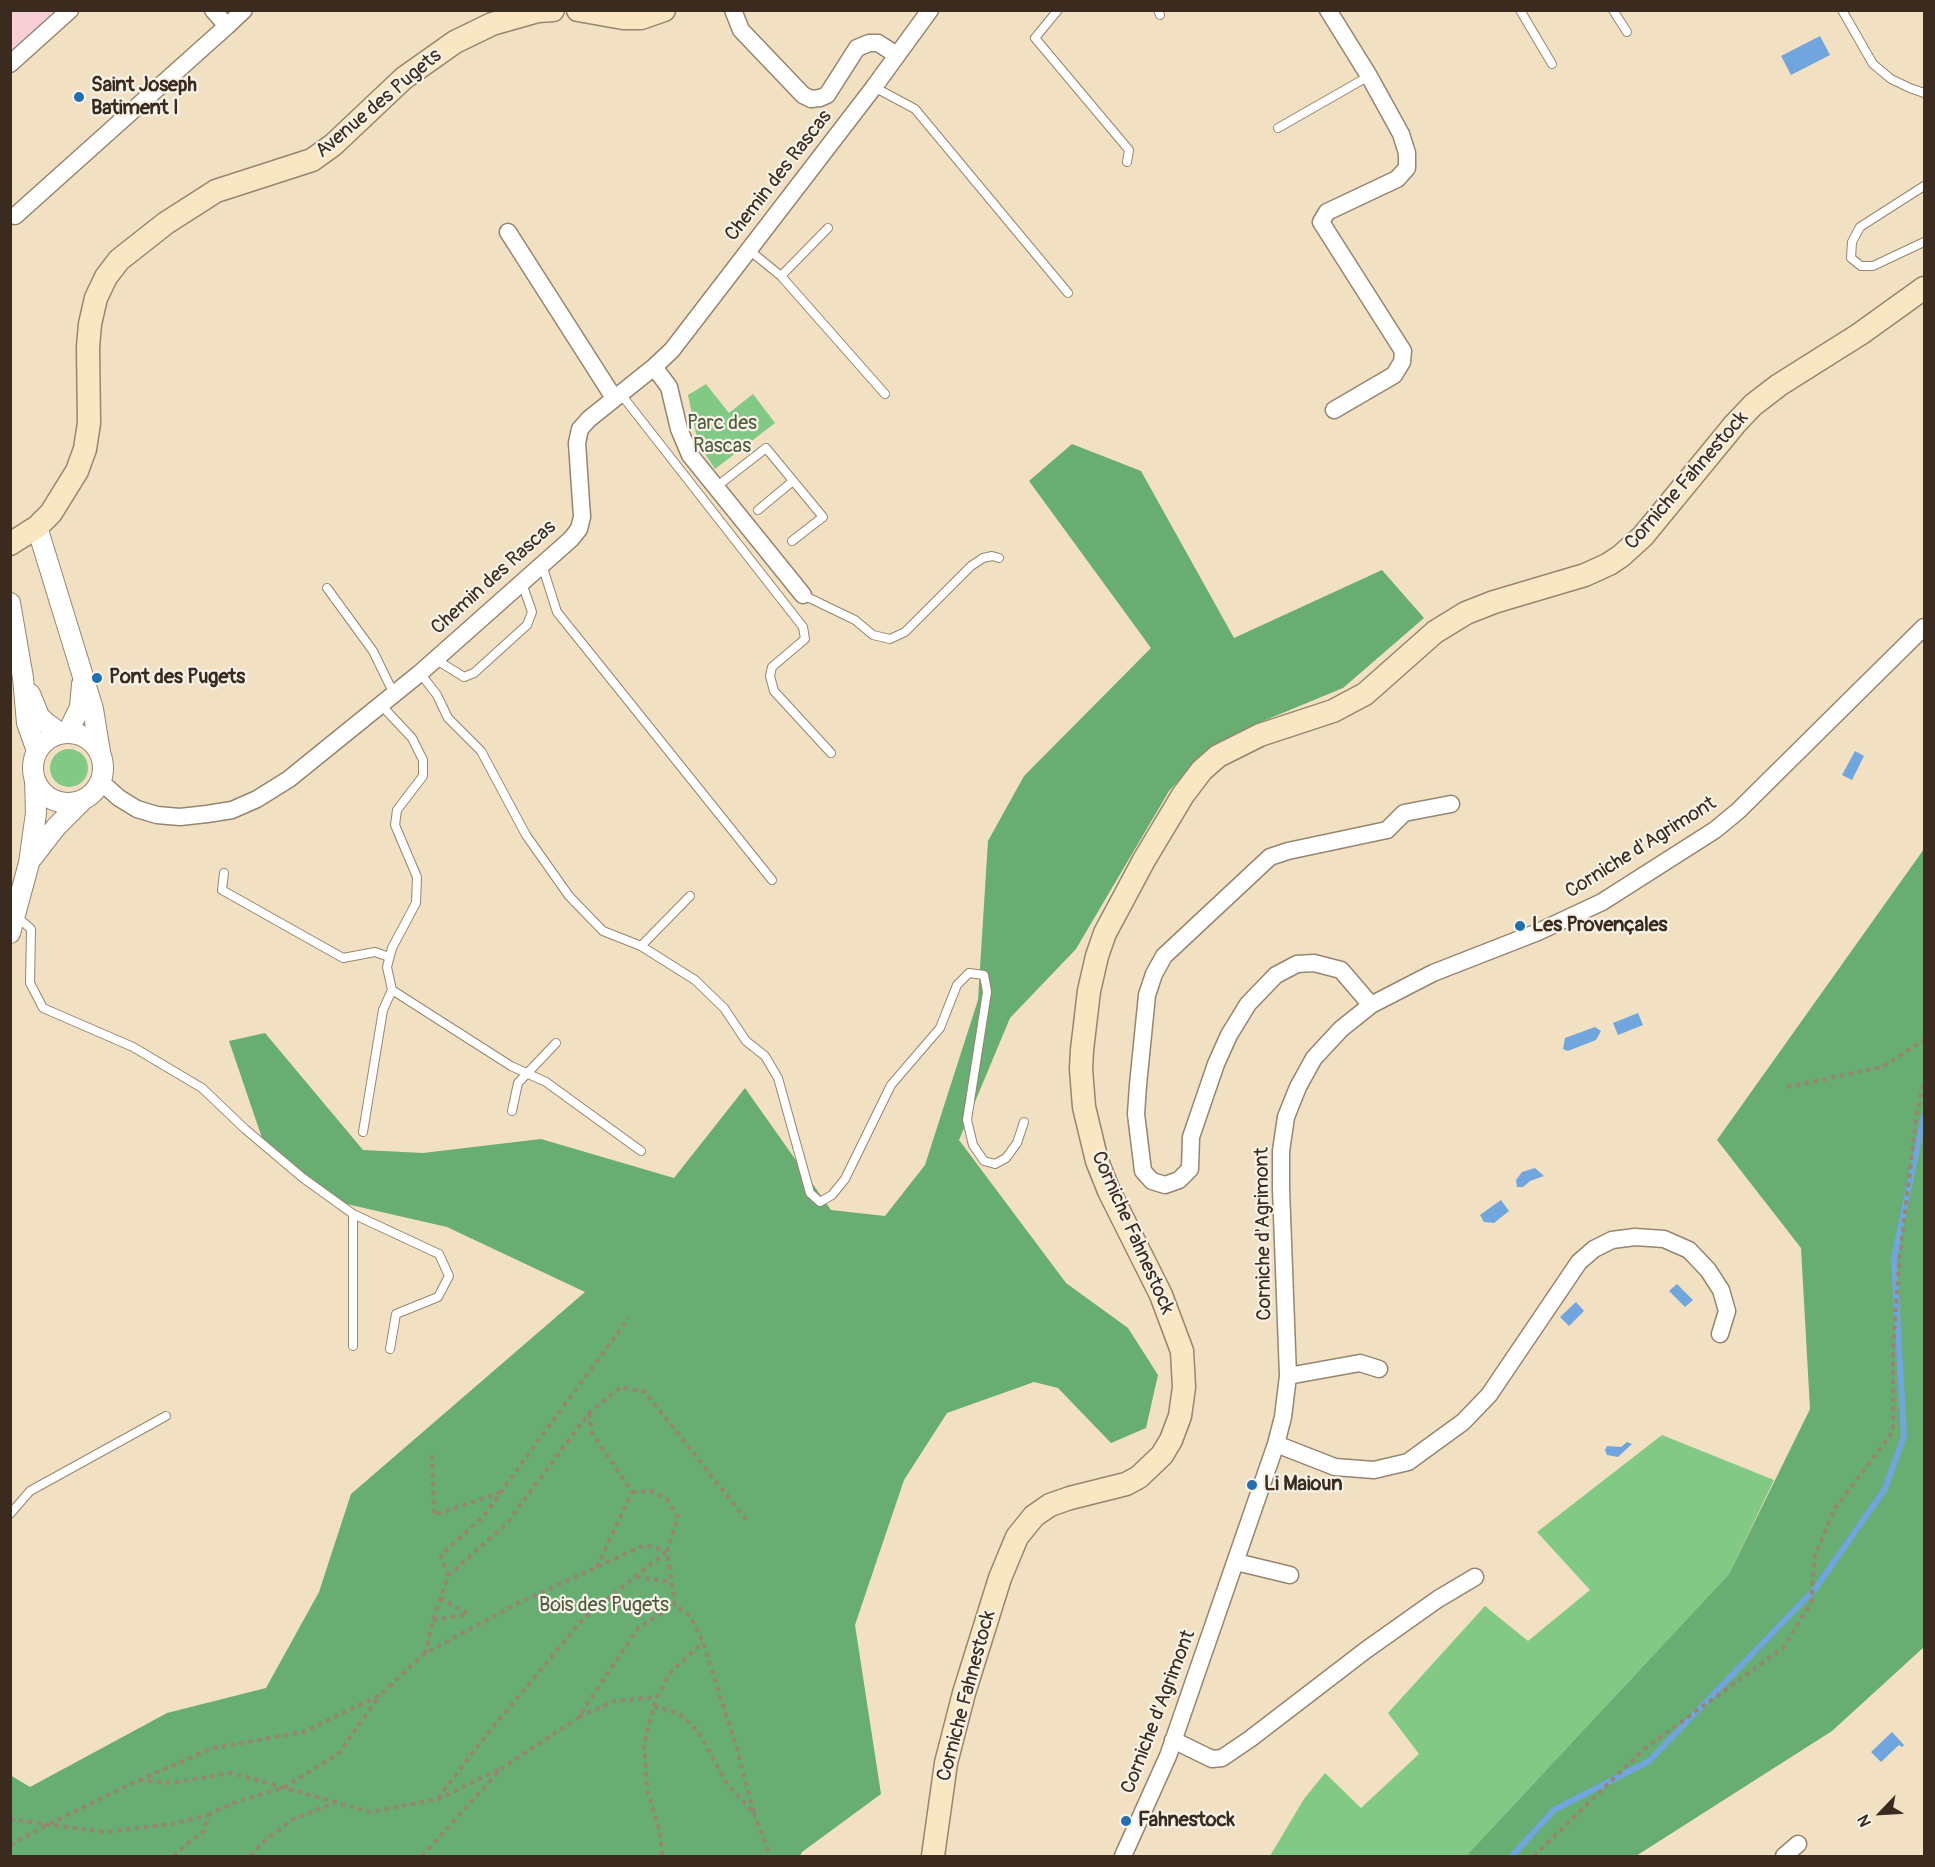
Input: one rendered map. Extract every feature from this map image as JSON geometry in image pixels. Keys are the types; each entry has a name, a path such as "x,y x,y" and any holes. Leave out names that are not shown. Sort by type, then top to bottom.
{"main road":[{"name":"Avenue des Pugets","path":"12,544 37,527 51,513 77,471 85,449 89,423 90,324 96,298 106,277 119,260 166,223 216,191 312,160 333,145 404,78 455,42 492,24 538,11 553,10"},
{"path":"578,10 623,18 641,18 664,10"},
{"name":"Corniche Fahnestock","path":"933,1857 946,1763 1000,1578 1017,1537 1034,1516 1050,1505 1126,1484 1139,1477 1162,1455 1171,1440 1180,1416 1185,1370 1182,1351 1161,1295 1103,1178 1088,1128 1081,1069 1089,991 1105,933 1138,869 1183,795 1202,770 1218,756 1260,735 1333,711 1365,694 1435,632 1466,613 1494,602 1585,575 1615,560 1643,536 1753,405 1779,385 1860,334 1924,288"}],"street":[{"path":"10,64 70,10"},
{"path":"213,10 227,26"},
{"path":"15,216 244,10"},
{"path":"733,10 741,30 803,95 811,99 827,95 857,48 869,43 878,43 897,55"},
{"name":"Chemin des Rascas","path":"101,782 119,798 137,809 157,815 180,817 232,810 256,799 289,779 420,673 571,539 579,529 582,517 577,443 580,429 672,350 874,87 930,10"},
{"path":"1328,10 1369,76 1401,134 1407,153 1407,168 1397,179 1327,212 1321,222 1403,351 1402,362 1394,375 1334,410"},
{"path":"508,232 617,396"},
{"path":"654,367 669,387 679,429 690,455 803,595"},
{"path":"29,863 56,826 97,790 101,782 103,762 93,709 37,527"},
{"path":"10,603 23,678 27,723 37,751"},
{"name":"Corniche d'Agrimont","path":"1123,1857 1173,1740 1236,1562 1283,1417 1288,1376 1281,1151 1286,1117 1298,1087 1314,1058 1341,1029 1371,1005 1433,973 1538,932 1602,902 1715,830 1738,811 1924,627"},
{"path":"64,733 80,707 82,689 80,671"},
{"path":"23,678 39,716 45,723 64,733"},
{"path":"13,924 29,863 36,813 34,760 37,751 43,743 64,733 76,733 90,740 100,752"},
{"path":"35,779 46,795 54,800 63,803 82,801"},
{"path":"1371,1005 1341,970 1314,963 1297,964 1276,975 1248,1004 1216,1064 1191,1137 1190,1169 1179,1180 1165,1185 1152,1181 1143,1171 1136,1114 1139,1073 1147,996 1154,974 1164,956 1270,857 1387,830 1404,813 1451,804"},
{"path":"1276,1444 1335,1467 1374,1470 1408,1462 1463,1422 1489,1395 1579,1262 1594,1249 1612,1240 1635,1237 1664,1239 1689,1250 1708,1270 1721,1290 1727,1311 1720,1334"},
{"path":"1288,1376 1360,1363 1379,1369"},
{"path":"1236,1562 1290,1575"},
{"path":"1173,1740 1212,1759 1222,1758 1366,1650 1438,1599 1475,1577"},
{"path":"1784,1857 1798,1844"}],"lane":[{"path":"1058,10 1035,38 1129,150 1127,162"},
{"path":"1520,10 1552,64"},
{"path":"1613,10 1627,32"},
{"path":"1842,10 1874,64 1891,79 1924,93"},
{"path":"1278,128 1369,76"},
{"path":"874,87 915,109 1068,292"},
{"path":"1924,186 1860,227 1852,242 1851,258 1861,266 1873,266 1924,242"},
{"path":"782,276 828,228"},
{"path":"750,249 782,276 885,394"},
{"path":"617,396 803,627 805,639 772,667 770,676 774,691 831,753"},
{"path":"716,486 766,448 823,517 792,541"},
{"path":"758,510 793,481"},
{"path":"803,595 855,620 873,635 890,639 905,632 971,566 983,558 992,556 999,558"},
{"path":"542,564 557,612 772,880"},
{"path":"435,659 464,677 474,673 527,625 532,612 522,582"},
{"path":"327,588 373,651 387,700 412,738 423,760 423,776 397,810 394,825 417,877 416,903 389,957 387,967 392,990 383,1010 363,1132"},
{"path":"420,673 437,695 448,718 481,751 526,835 569,897 603,931 640,946 695,980 724,1008 746,1041 765,1056 778,1078 810,1193 820,1202 832,1196 845,1179 891,1085 940,1028 957,985 969,973 984,975 987,992 967,1120 973,1145 984,1161 995,1164 1006,1158 1017,1143 1024,1122"},
{"path":"224,873 222,890 343,958 375,952 389,957"},
{"path":"640,946 690,896"},
{"path":"13,924 31,928 30,983 43,1008 133,1047 202,1088 286,1164 353,1215 439,1254 449,1276 438,1297 396,1314 390,1349"},
{"path":"392,990 511,1066 546,1082 641,1151"},
{"path":"512,1111 518,1083 556,1043"},
{"path":"353,1215 353,1346"},
{"path":"10,1514 30,1491 166,1416"}],"path":[{"path":"1787,1087 1882,1067 1924,1040"},
{"path":"1534,1857 1644,1749 1784,1648 1811,1603 1815,1555 1835,1508 1893,1432 1893,1350 1899,1265 1916,1119 1924,1080"},
{"path":"448,1576 441,1555 484,1516 629,1318"},
{"path":"424,1654 448,1576 507,1523 589,1413 621,1388 645,1392 749,1523"},
{"path":"589,1413 592,1433 632,1492"},
{"path":"432,1455 434,1515 501,1492"},
{"path":"632,1492 651,1491 666,1498 678,1517 666,1551 675,1605 690,1616 703,1642 736,1746 754,1813 770,1857"},
{"path":"597,1567 632,1492"},
{"path":"10,1819 104,1832 172,1824 208,1815 233,1803 285,1787 339,1753 380,1695 424,1654 518,1603 645,1545 666,1551"},
{"path":"438,1799 488,1734 584,1618 666,1551"},
{"path":"636,1576 672,1582"},
{"path":"433,1620 468,1614 440,1598"},
{"path":"578,1718 638,1628 675,1605"},
{"path":"662,1857 660,1832 647,1789 644,1744 657,1697 672,1672 703,1642"},
{"path":"10,1845 139,1780 213,1748 303,1732 380,1695"},
{"path":"139,1780 170,1783 232,1773 370,1812 438,1799 502,1768 578,1718 614,1701 657,1697"},
{"path":"654,1706 678,1713 698,1731 727,1784 754,1813"},
{"path":"422,1857 502,1768"},
{"path":"250,1857 260,1845 291,1820 335,1803"},
{"path":"174,1857 204,1831 208,1815"}],"shaded area":[{"path":"11,10 57,10 57,11 11,51"}],"green space":[{"name":"Parc des Rascas","path":"706,384 729,413 753,394 775,423 715,469 698,443 688,395"},
{"name":"Bois des Pugets","path":"1072,444 1141,471 1234,638 1382,570 1424,618 1343,688 1256,724 1204,753 1169,791 1076,949 1010,1018 959,1140 1066,1283 1128,1328 1158,1375 1146,1428 1111,1443 1058,1388 1034,1382 947,1413 904,1480 855,1625 881,1794 802,1852 800,1856 11,1856 10,1775 30,1787 167,1713 266,1688 319,1592 351,1494 585,1292 447,1227 329,1200 262,1138 229,1041 265,1033 363,1150 423,1153 541,1139 674,1178 745,1088 831,1210 885,1216 925,1165 978,1000 988,841 1024,776 1151,648 1029,481"},
{"path":"69,749 76,750 82,755 87,761 87,775 82,781 76,786 69,787 62,786 56,781 51,775 50,768 51,761 56,755 62,750"},
{"path":"1924,849 1924,1647 1832,1731 1636,1856 1466,1856 1729,1574 1810,1409 1801,1248 1717,1140"},
{"path":"1662,1435 1774,1480 1729,1574 1466,1856 1270,1856 1304,1799 1325,1773 1361,1808 1419,1754 1388,1713 1485,1606 1528,1641 1590,1590 1537,1532"}],"water":[{"path":"1820,36 1830,55 1791,75 1781,56"},
{"path":"1855,751 1864,756 1852,780 1842,775"},
{"path":"1638,1013 1643,1025 1618,1035 1613,1023"},
{"path":"1595,1027 1601,1031 1596,1040 1568,1051 1563,1049 1565,1038"},
{"path":"1535,1168 1544,1176 1530,1181 1523,1187 1517,1187 1516,1180 1522,1172"},
{"path":"1501,1200 1509,1211 1494,1223 1484,1222 1480,1215"},
{"path":"1677,1284 1693,1300 1685,1307 1669,1291"},
{"path":"1576,1302 1584,1311 1569,1326 1560,1317"},
{"path":"1627,1442 1632,1444 1618,1457 1607,1455 1605,1450 1607,1446 1621,1447"},
{"path":"1892,1732 1904,1745 1902,1747 1899,1745 1881,1762 1871,1752"}],"waterway":[{"path":"1512,1856 1554,1810 1649,1761 1815,1589 1885,1489 1904,1436 1894,1258 1924,1116"}],"place":[{"name":"Saint Joseph Batiment I","path":"79,97"},
{"name":"Pont des Pugets","path":"97,678"},
{"name":"Les Provençales","path":"1520,926"},
{"name":"Li Maioun","path":"1252,1485"},
{"name":"Fahnestock","path":"1126,1821"}]}
